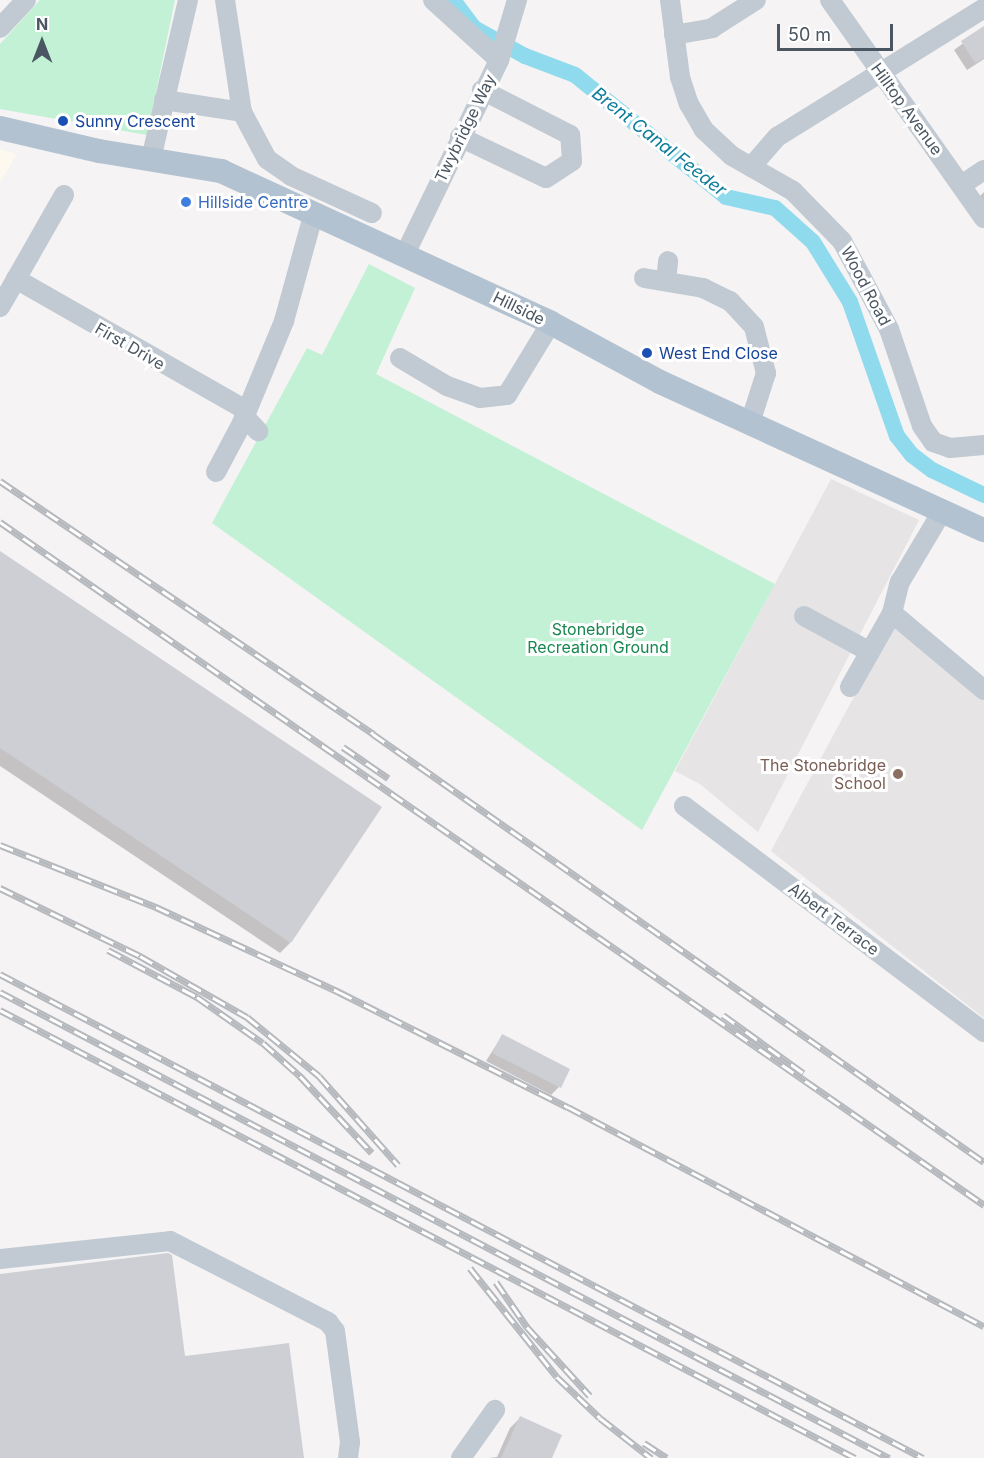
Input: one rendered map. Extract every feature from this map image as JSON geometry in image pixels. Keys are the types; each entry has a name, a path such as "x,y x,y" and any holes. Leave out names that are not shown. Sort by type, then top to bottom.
{"main road":[{"name":"Hillside","path":"0,128 36,137 222,171 550,323 660,382 984,530"}],"street":[{"path":"0,28 26,0"},
{"path":"151,159 188,0"},
{"path":"225,0 242,112 267,159 291,176 372,213"},
{"path":"433,0 503,50"},
{"name":"Twybridge Way","path":"405,254 503,50 517,0"},
{"name":"Wood Road","path":"670,0 680,77 689,104 704,129 721,147 793,191 842,241 889,329 922,426 933,442 950,448 984,445"},
{"path":"674,34 712,28 756,0"},
{"name":"Hilltop Avenue","path":"830,0 879,73 963,184 984,218"},
{"path":"751,167 777,137 984,8"},
{"path":"460,137 546,178 572,161 570,135 483,90"},
{"path":"164,100 242,112"},
{"path":"963,184 984,170"},
{"path":"0,307 64,195"},
{"path":"216,472 245,413 284,321 314,212"},
{"path":"666,281 668,261"},
{"path":"644,278 703,288 730,301 754,327 766,373 750,423"},
{"name":"First Drive","path":"16,279 245,413 258,432"},
{"path":"400,358 447,386 480,398 507,395 550,323"},
{"path":"850,687 892,613 900,582 943,510"},
{"path":"892,613 984,690"},
{"path":"804,616 870,652"},
{"name":"Albert Terrace","path":"684,806 984,1032"},
{"path":"0,1259 170,1240 328,1322 335,1331 350,1442 348,1458"},
{"path":"460,1458 495,1410"}],"shaded area":[{"path":"0,149 17,154 0,182"},
{"path":"831,479 919,520 758,832 700,784 675,771"},
{"name":"The Stonebridge School","path":"892,626 984,698 984,1018 771,851"}],"green space":[{"path":"40,0 175,0 147,135 0,109 0,44"},
{"name":"Stonebridge Recreation Ground","path":"369,264 415,288 376,374 775,584 642,830 212,523 307,348 322,355"}],"building":[{"path":"984,26 984,58 975,63 961,41"},
{"path":"0,551 382,807 291,943 0,748"},
{"path":"502,1034 570,1069 561,1088 492,1053"},
{"path":"168,1253 172,1255 185,1356 289,1343 304,1458 0,1458 0,1274"},
{"path":"520,1416 562,1435 552,1458 501,1458"}],"waterway":[{"name":"Brent Canal Feeder","path":"453,0 474,28 525,56 575,75 726,197 775,208 813,242 850,302 897,436 912,455 932,470 984,495"}],"railway":[{"path":"0,481 373,734 984,1162"},
{"path":"0,522 984,1205"},
{"path":"343,747 388,778"},
{"path":"0,845 156,907 339,992 568,1107 984,1326"},
{"path":"0,888 140,956 247,1017 319,1076 398,1165"},
{"path":"108,950 197,997 263,1043 300,1076 372,1153"},
{"path":"0,974 923,1458"},
{"path":"0,992 889,1458"},
{"path":"0,1010 855,1458"},
{"path":"723,1015 803,1073"},
{"path":"470,1268 557,1377 600,1418 651,1458"},
{"path":"496,1282 527,1327 590,1396"},
{"path":"644,1443 667,1458"}],"place":[{"name":"Sunny Crescent","path":"63,121"},
{"name":"Hillside Centre","path":"186,202"},
{"name":"West End Close","path":"647,353"},
{"name":"The Stonebridge School","path":"898,774"}]}
